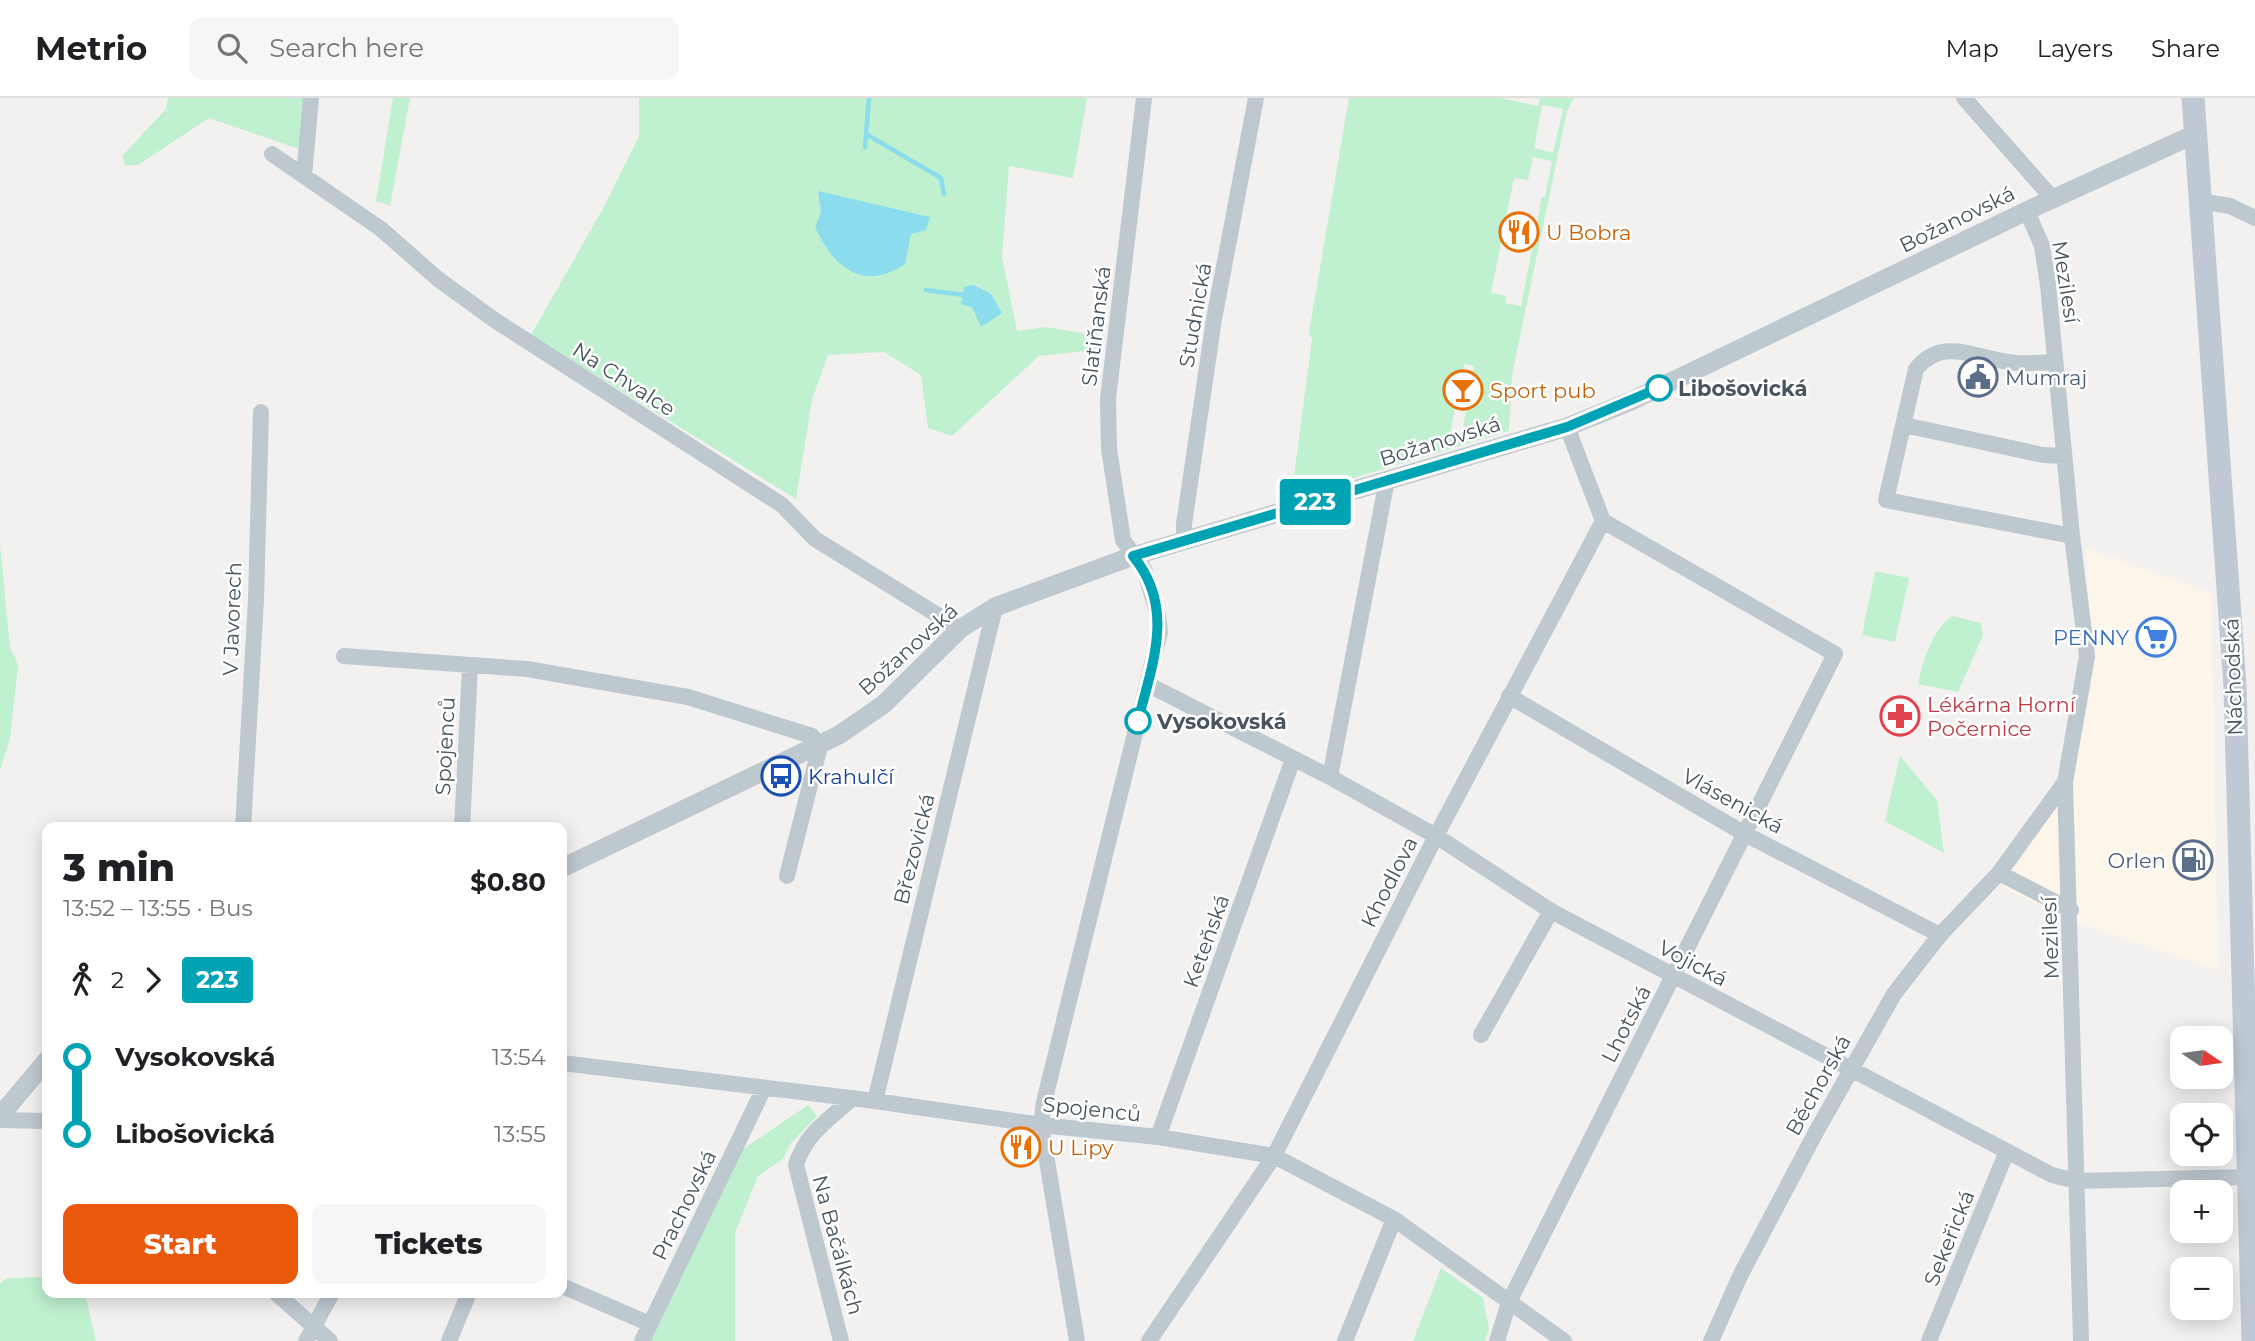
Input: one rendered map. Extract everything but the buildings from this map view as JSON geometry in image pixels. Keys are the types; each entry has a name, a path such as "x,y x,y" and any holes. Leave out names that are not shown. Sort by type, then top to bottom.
{"main road":[{"name":"Náchodská","path":"2196,99 2193,135 2247,845 2248,1177 2253,1341"}],"street":[{"path":"304,176 311,98"},
{"name":"Slatiňanská","path":"1133,556 1123,540 1108,449 1107,419 1144,98"},
{"name":"Studnická","path":"1184,541 1184,524 1214,319 1256,98"},
{"path":"1964,98 2053,199"},
{"name":"Božanovská","path":"567,866 820,746 876,710 960,629 995,607 1133,556 1567,427 1631,401 2027,211 2193,135"},
{"name":"Na Chvalce","path":"272,154 382,229 438,279 493,319 782,505 815,539 960,629"},
{"path":"2199,201 2230,206 2255,218"},
{"name":"Mezilesí","path":"2027,211 2042,246 2087,656 2065,782 2071,910 2081,1341"},
{"path":"2056,362 2016,363 1945,349 1926,356 1916,369 1886,500 2072,536"},
{"name":"V Javorech","path":"243,822 256,599 261,412"},
{"path":"1904,425 2043,455 2064,456"},
{"path":"1567,427 1603,522"},
{"path":"1330,777 1387,480"},
{"name":"Lhotská","path":"1497,1341 1509,1301 1835,654 1603,522"},
{"name":"Khodlova","path":"1149,1341 1274,1156 1436,836 1603,522"},
{"path":"1077,1341 1041,1125 1044,1102 1160,632 1158,615 1144,569 1133,556"},
{"name":"Březovická","path":"875,1101 995,607"},
{"path":"344,656 527,670 688,697 812,736 820,746 788,876"},
{"name":"Spojenců","path":"462,822 470,667"},
{"name":"Vojická","path":"1147,684 1330,777 1436,836 1551,911 2052,1175 2076,1181 2248,1177"},
{"name":"Vlásenická","path":"1509,696 1745,834 1940,935"},
{"name":"Keteňská","path":"1158,1137 1293,759"},
{"name":"Běchorská","path":"1711,1341 1741,1274 1850,1068 1894,994 1940,935 1999,873 2065,782"},
{"path":"1999,873 2071,910"},
{"path":"1481,1035 1551,911"},
{"name":"Spojenců","path":"567,1064 853,1098 1041,1125 1158,1137 1274,1156 1394,1219 1564,1341"},
{"path":"0,1118 42,1066"},
{"name":"Prachovská","path":"642,1341 764,1088"},
{"name":"Na Bačálkách","path":"841,1341 796,1165 801,1149 812,1133 853,1098"},
{"path":"0,1118 42,1121"},
{"name":"Sekeřická","path":"1929,1341 2007,1151"},
{"path":"1345,1341 1394,1219"},
{"path":"567,1288 650,1324"},
{"path":"280,1298 310,1334 330,1341"},
{"path":"310,1334 329,1298"},
{"path":"449,1341 467,1298"}],"shaded area":[{"path":"2086,548 2211,593 2218,970 2081,924 2002,887 2058,804 2076,750 2091,688"}],"green space":[{"path":"168,98 304,98 299,149 209,118 138,165 125,166 123,155 166,109"},
{"path":"393,98 410,98 390,206 376,201"},
{"path":"639,98 1087,98 1073,178 1009,166 1002,257 1017,331 1046,327 1105,337 1102,349 1039,356 952,436 928,428 921,375 884,352 828,355 812,400 796,499 531,335 605,205 639,136"},
{"path":"1349,98 1501,98 1538,106 1540,98 1574,98 1567,111 1512,375 1509,431 1297,495 1294,476 1312,339 1309,332","holes":["1542,105 1563,109 1553,153 1534,148","1533,157 1552,161 1545,197 1542,197 1521,306 1505,303 1506,296 1491,293 1514,178 1528,180","1464,364 1474,366 1470,386 1473,389 1470,389 1463,428 1481,422 1483,429 1449,439"]},
{"path":"0,545 10,647 18,665 10,738 0,771"},
{"path":"1875,571 1909,578 1895,642 1862,635"},
{"path":"1952,616 1981,623 1983,635 1958,692 1918,684 1934,638"},
{"path":"1900,756 1937,800 1944,853 1885,821"},
{"path":"808,1105 817,1116 791,1143 783,1159 758,1176 735,1233 735,1341 646,1341 739,1152"},
{"path":"1441,1268 1483,1298 1489,1329 1485,1341 1413,1341"},
{"path":"42,1277 42,1298 86,1298 96,1341 0,1341 0,1283 7,1278"}],"water":[{"path":"818,191 930,217 926,230 911,234 905,264 876,276 863,275 841,264 823,242 815,227 821,212"},
{"path":"974,285 991,294 1002,313 981,327 972,307 961,304 964,287"}],"waterway":[{"path":"865,147 869,98"},
{"path":"866,134 941,178 944,194"},
{"path":"926,290 963,295"}],"bus line":[{"name":"223","path":"1138,721 1160,632 1158,615 1144,569 1133,556 1567,427 1659,388"}],"place":[{"name":"U Bobra","path":"1519,232"},
{"name":"Mumraj","path":"1978,377"},
{"name":"Libošovická","path":"1659,388"},
{"name":"Sport pub","path":"1463,390"},
{"name":"PENNY","path":"2156,637"},
{"name":"Lékárna Horní Počernice","path":"1900,716"},
{"name":"Vysokovská","path":"1138,721"},
{"name":"Krahulčí","path":"781,776"},
{"name":"Orlen","path":"2193,860"},
{"name":"U Lipy","path":"1021,1147"}]}
